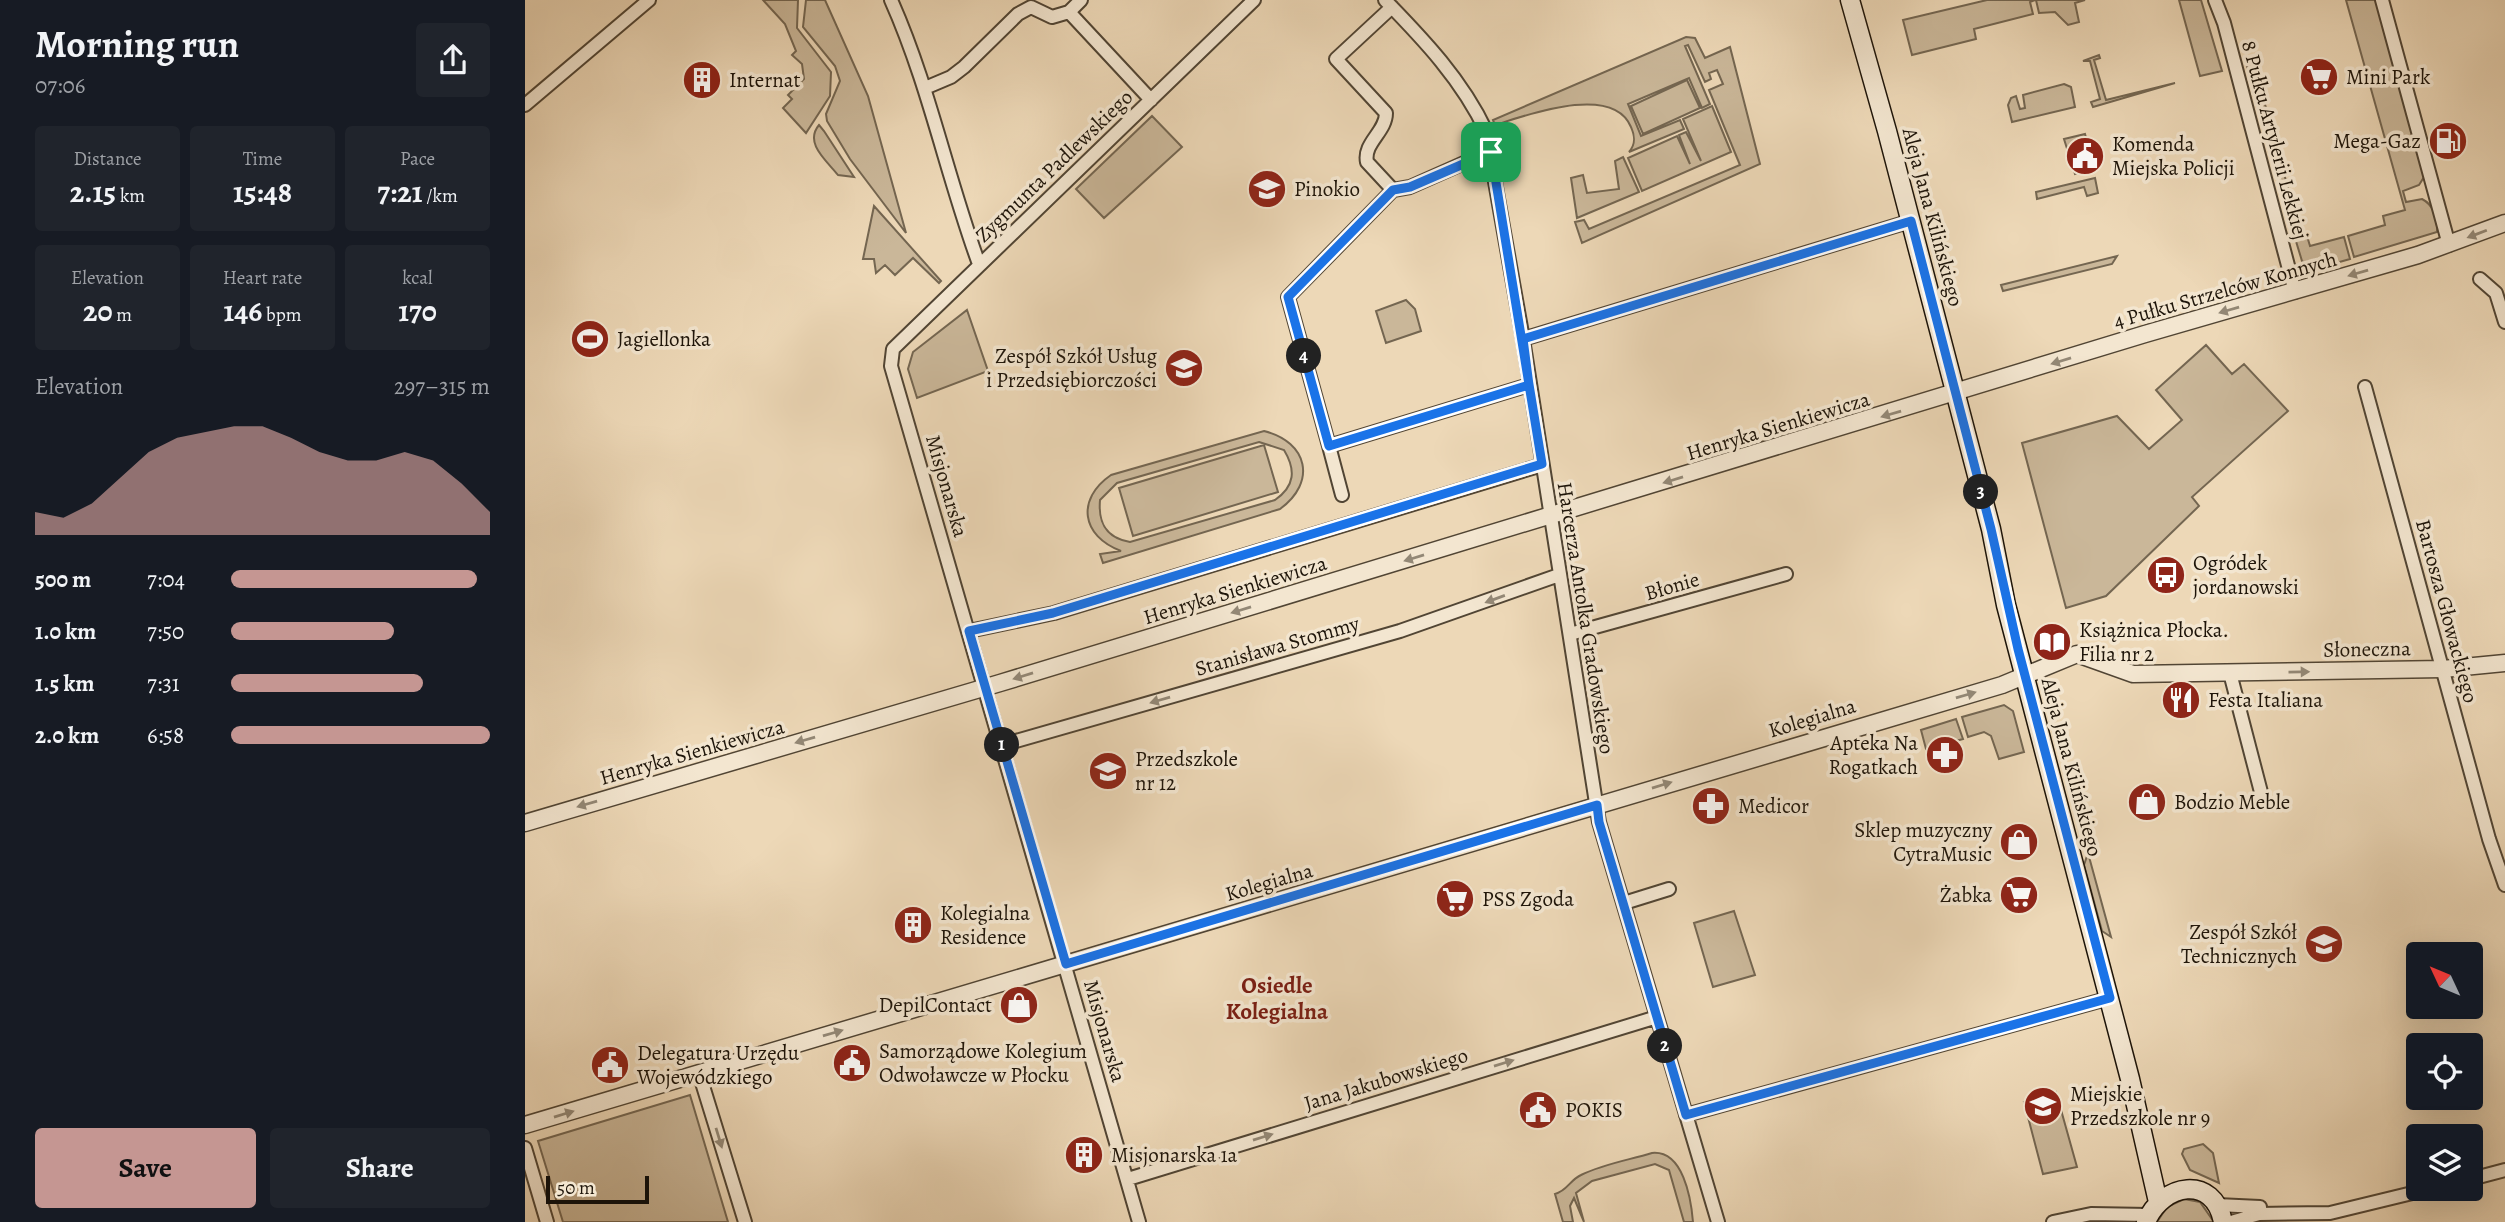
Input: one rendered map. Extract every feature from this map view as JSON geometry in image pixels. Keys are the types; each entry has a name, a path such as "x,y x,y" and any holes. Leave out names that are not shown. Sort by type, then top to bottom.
{"main road":[{"name":"Aleja Jana Kilińskiego","path":"1850,0 1956,394 2025,676 2145,1138 2151,1213"},
{"name":"Aleja Jana Kilińskiego","path":"2145,1138 2167,1175 2182,1189"},
{"path":"2151,1213 2182,1189 2202,1193 2220,1214"}],"street":[{"path":"525,105 649,0"},
{"path":"891,0 925,88 958,211 979,264"},
{"path":"925,88 957,72 1025,8 1031,7 1052,17 1069,12 1081,0"},
{"name":"Zygmunta Padlewskiego","path":"891,366 893,349 1254,0"},
{"name":"8 Pułku Artylerii Lekkiej","path":"2215,0 2224,23 2295,292"},
{"path":"2382,0 2449,245"},
{"path":"1388,4 1336,59 1386,113 1385,122 1366,156 1367,162 1393,190"},
{"name":"Harcerza Antolka Gradowskiego","path":"1388,4 1464,90 1486,131 1523,339 1597,805 1718,1222"},
{"path":"1069,12 1151,100"},
{"path":"1342,495 1288,297 1393,190 1410,187 1491,152"},
{"path":"1523,339 1911,221"},
{"name":"4 Pułku Strzelców Konnych","path":"1956,394 2449,245 2505,223"},
{"path":"2480,279 2496,293 2505,322"},
{"name":"Misjonarska","path":"891,366 1139,1222"},
{"path":"1329,446 1529,385"},
{"name":"Bartosza Głowackiego","path":"2365,387 2489,839 2505,884"},
{"name":"Henryka Sienkiewicza","path":"525,822 985,687 1956,394"},
{"path":"969,631 1053,613 1542,464"},
{"name":"Błonie","path":"1570,634 1786,574"},
{"name":"Stanisława Stommy","path":"1002,745 1400,631 1559,575"},
{"name":"Słoneczna","path":"2077,654 2133,674 2443,668 2505,663"},
{"name":"Kolegialna","path":"525,1125 2025,676 2077,654"},
{"path":"2231,673 2262,796"},
{"path":"1624,903 1669,889"},
{"path":"1686,1115 2110,998"},
{"name":"Jana Jakubowskiego","path":"1128,1179 1657,1017"},
{"path":"699,1073 745,1222"},
{"path":"525,1149 547,1222"},
{"path":"2483,1176 2505,1170"},
{"path":"2231,1222 2247,1215 2330,1213 2406,1195"},
{"path":"2220,1214 2264,1207 2286,1216"},
{"path":"2053,1222 2102,1213 2151,1213"},
{"path":"2079,1218 2097,1222"}],"shaded area":[{"path":"763,0 798,0 797,28 831,72 830,96 806,133 783,108 792,99 788,95 804,79 802,64 792,55 796,51 785,24"},
{"path":"806,0 825,0 868,96 906,233 850,159 827,121 826,114 840,81 835,66 803,27"},
{"path":"1987,0 2035,0 2030,2 2033,14 1974,29 1976,39 1912,55 1903,20"},
{"path":"2036,0 2085,0 2075,3 2079,22 2068,25 2055,12 2039,13"},
{"path":"2179,0 2201,0 2222,71 2200,76"},
{"path":"2346,0 2376,0 2424,177 2419,185 2403,191 2406,202 2422,199 2430,205 2437,227 2437,232 2354,257 2348,236 2385,225 2383,216 2405,210"},
{"path":"1686,37 1695,38 1705,58 1730,47 1760,164 1582,243 1575,222 1584,220 1589,229 1740,165 1709,90 1723,84 1717,70 1709,73 1711,79 1705,82 1688,45 1685,46 1710,104 1702,108 1689,78 1628,104 1641,136 1680,120 1684,129 1629,152 1634,140 1631,127 1621,114 1607,107 1588,104 1568,106 1495,125 1493,120"},
{"path":"2099,55 2100,58 2094,60 2106,100 2175,83 2093,107 2091,102 2100,99 2090,61 2083,61"},
{"path":"2252,57 2288,188 2282,190 2245,59"},
{"path":"1687,80 1700,108 1643,134 1631,106"},
{"path":"2064,84 2071,87 2075,107 2012,122 2008,105 2011,98 2016,96 2020,109 2025,108 2023,95"},
{"path":"1712,106 1731,152 1642,191 1628,158 1677,136 1690,164 1679,135 1686,132 1701,161 1683,119"},
{"path":"1152,116 1182,147 1104,218 1076,189"},
{"path":"819,125 854,177 838,175 818,151 814,138"},
{"path":"2085,134 2094,167 2075,174 2064,139"},
{"path":"1623,157 1639,192 1577,218 1571,178 1583,175 1587,193 1619,189 1615,161"},
{"path":"2095,178 2098,193 2087,196 2084,187 2037,199 2036,192"},
{"path":"874,206 941,281 939,283 913,258 895,275 885,265 876,273 874,259 863,259"},
{"path":"2294,211 2301,237 2307,236 2310,246 2344,237 2350,259 2315,269 2302,261 2288,215"},
{"path":"2117,256 2112,264 2003,291 2001,285"},
{"path":"1406,300 1415,309 1421,331 1386,343 1376,311"},
{"path":"967,310 988,371 917,398 908,369 913,352"},
{"path":"2206,345 2232,374 2244,364 2288,411 2192,497 2199,506 2106,596 2066,608 2022,443 2117,416 2149,449 2182,420 2156,390"},
{"path":"1264,431 1279,436 1298,453 1303,475 1292,498 1280,509 1103,563 1100,554 1121,551 1098,536 1091,527 1088,506 1092,495 1111,475","holes":["1259,442 1284,450 1292,471 1290,483 1275,500 1130,542 1109,533 1102,522 1100,500 1117,483"]},
{"path":"1264,445 1278,492 1133,536 1119,488"},
{"path":"2004,705 2013,711 2024,752 1999,759 1991,736 1984,732 1968,737 1962,717"},
{"path":"1956,719 1963,739 1926,749 1921,730"},
{"path":"2088,853 2111,937 2102,931 2084,865"},
{"path":"1734,911 1755,975 1713,987 1694,923"},
{"path":"2056,1092 2077,1167 2043,1174 2024,1102"},
{"path":"690,1095 728,1222 563,1222 538,1141"},
{"path":"2203,1144 2213,1153 2219,1183 2190,1170 2182,1154 2184,1149"},
{"path":"1652,1153 1663,1154 1678,1167 1687,1189 1693,1222 1684,1222 1669,1170 1655,1164 1592,1181 1576,1193 1584,1222 1574,1198 1570,1206 1573,1222 1563,1222 1555,1194 1589,1171"},
{"path":"2184,1199 2200,1202 2214,1222 2157,1222 2167,1207"}],"place":[{"name":"Mini Park","path":"2319,77"},
{"name":"Internat","path":"702,80"},
{"name":"Mega-Gaz","path":"2448,141"},
{"name":"Komenda Miejska Policji","path":"2085,156"},
{"name":"Pinokio","path":"1267,189"},
{"name":"Jagiellonka","path":"590,339"},
{"name":"Zespół Szkół Usług i Przedsiębiorczości","path":"1184,368"},
{"name":"Ogródek jordanowski","path":"2166,575"},
{"name":"Książnica Płocka. Filia nr 2","path":"2052,642"},
{"name":"Festa Italiana","path":"2181,700"},
{"name":"Apteka Na Rogatkach","path":"1945,755"},
{"name":"Przedszkole nr 12","path":"1108,771"},
{"name":"Bodzio Meble","path":"2147,802"},
{"name":"Medicor","path":"1711,806"},
{"name":"Sklep muzyczny CytraMusic","path":"2019,842"},
{"name":"Żabka","path":"2019,895"},
{"name":"PSS Zgoda","path":"1455,899"},
{"name":"Kolegialna Residence","path":"913,925"},
{"name":"Zespół Szkół Technicznych","path":"2324,944"},
{"name":"DepilContact","path":"1019,1005"},
{"name":"Samorządowe Kolegium Odwoławcze w Płocku","path":"852,1063"},
{"name":"Delegatura Urzędu Wojewódzkiego","path":"610,1065"},
{"name":"Miejskie Przedszkole nr 9","path":"2043,1106"},
{"name":"POKIS","path":"1538,1110"},
{"name":"Misjonarska 1a","path":"1084,1155"}],"district":[{"name":"Osiedle Kolegialna","path":"1277,998"}],"route":[{"path":"1491,152 1410,187 1393,190 1288,297 1329,446 1529,385 1523,339 1911,221 1998,557 2006,605 2110,998 1686,1115 1599,822 1597,805 1066,964 969,631 1053,613 1542,464 1523,339 1491,152"}]}
